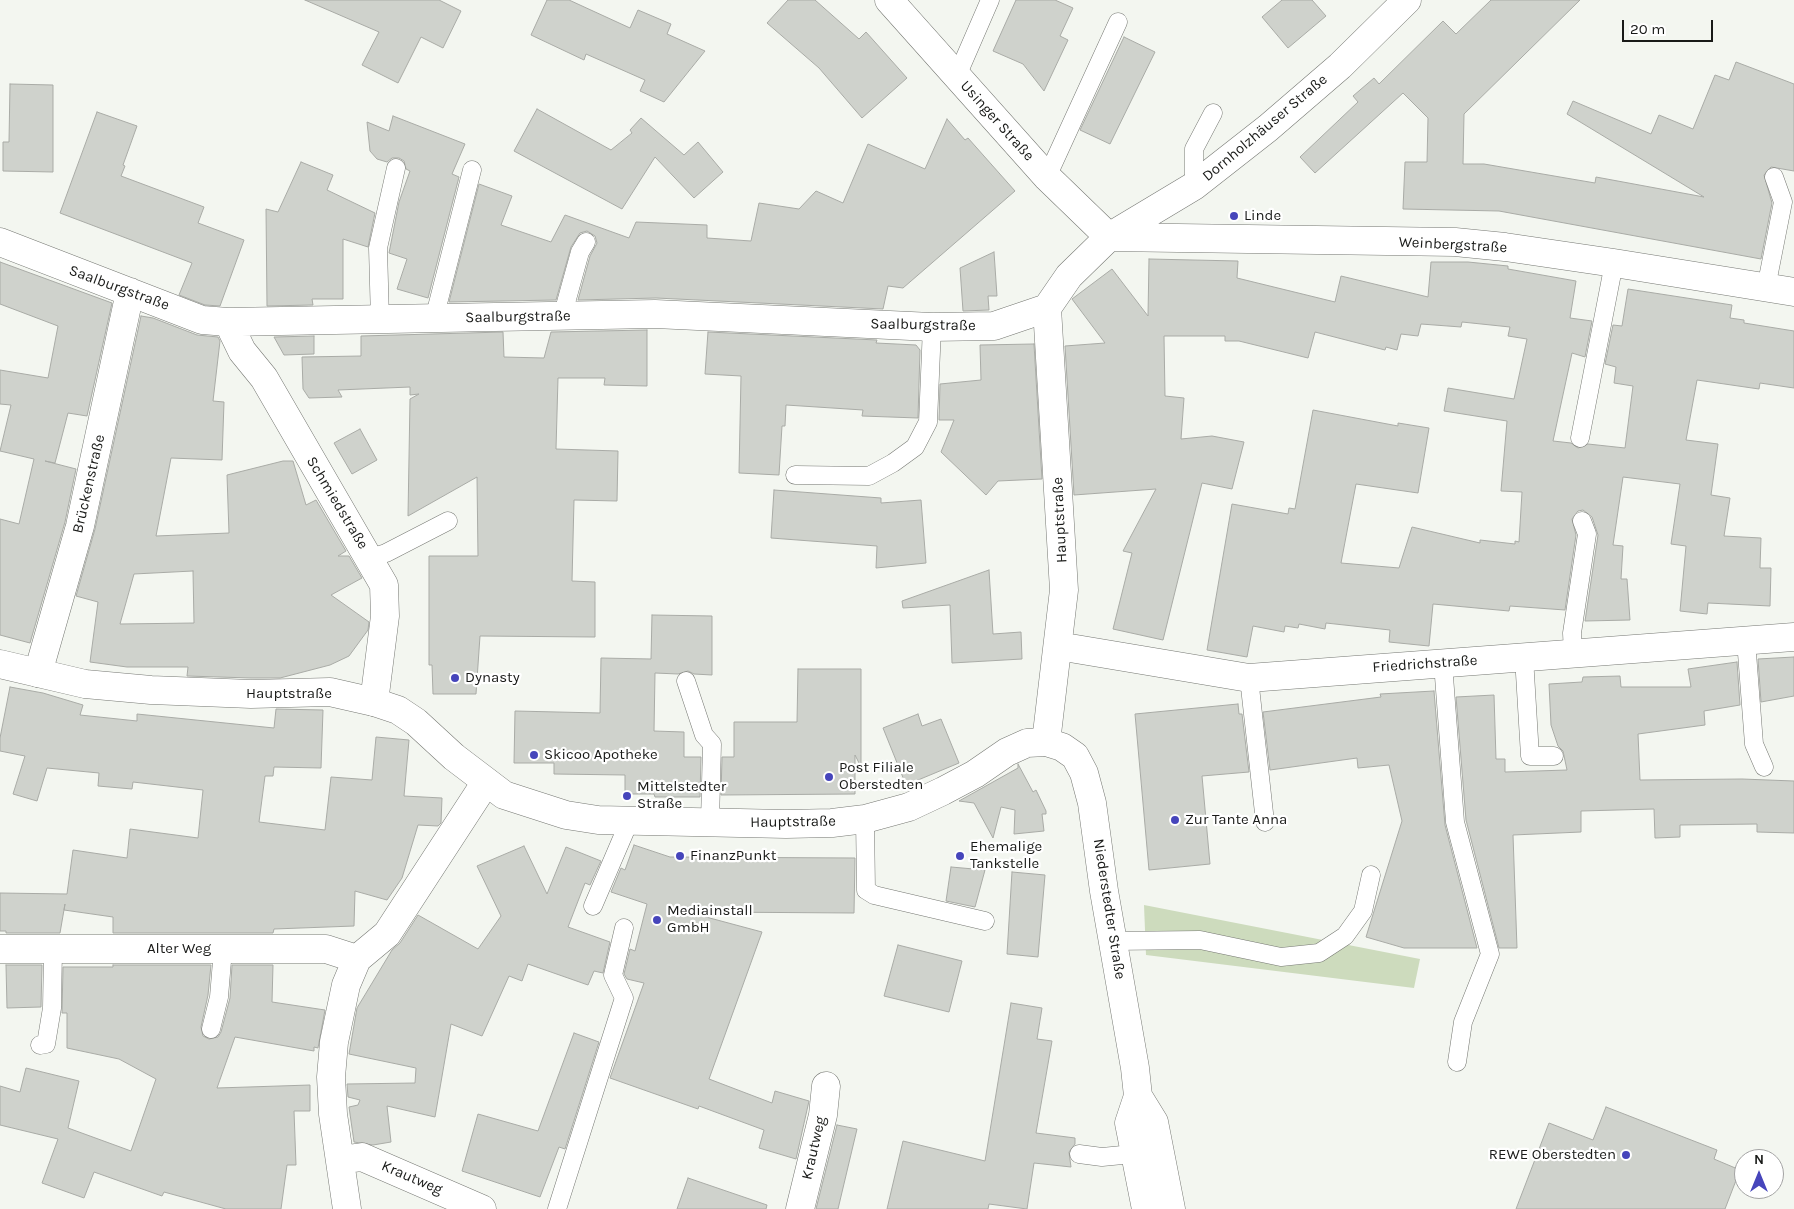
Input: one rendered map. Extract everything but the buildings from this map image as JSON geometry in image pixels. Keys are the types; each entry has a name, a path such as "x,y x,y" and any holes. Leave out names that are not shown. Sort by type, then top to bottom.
{"street":[{"name":"Usinger Straße","path":"889,0 1047,177 1109,237"},
{"name":"Dornholzhäuser Straße","path":"1109,237 1194,186 1268,128 1340,66 1408,0"},
{"name":"Weinbergstraße","path":"1109,237 1455,242 1505,247 1614,263 1794,292"},
{"path":"1047,308 1069,276 1109,237"},
{"name":"Saalburgstraße","path":"0,242 202,320 228,322 655,314 932,327 994,326 1047,308"},
{"name":"Brückenstraße","path":"38,674 80,526 130,292"},
{"name":"Hauptstraße","path":"0,664 85,684 151,690 250,694 330,692 374,702 398,710 416,722 504,795 566,815 629,822 795,824 865,819 908,807 944,791 975,774 1007,752 1027,743 1046,742 1064,590 1047,308"},
{"name":"Schmiedstraße","path":"228,322 242,351 264,378 384,585 386,599 374,702"},
{"name":"Friedrichstraße","path":"1058,646 1248,678 1794,637"},
{"name":"Niederstedter Straße","path":"1046,742 1062,747 1075,756 1084,773 1092,803 1112,941 1125,1006 1138,1096 1129,1123 1147,1152 1171,1209"},
{"path":"347,1209 333,1105 332,1077 334,1042 346,985 357,959 388,934 486,782"},
{"name":"Alter Weg","path":"0,950 326,949 357,959"},
{"name":"Krautweg","path":"800,1209 823,1115 826,1086"},
{"name":"Niederstedter Straße","path":"1146,1209 1147,1152"},
{"name":"Krautweg","path":"340,1160 362,1157 482,1209"}],"lane":[{"path":"957,76 990,0"},
{"path":"1047,177 1118,22"},
{"path":"1194,186 1194,149 1213,113"},
{"path":"380,320 378,248 396,168"},
{"path":"434,319 472,170"},
{"path":"1766,288 1782,202 1774,177"},
{"path":"562,317 586,242"},
{"path":"1580,438 1614,263"},
{"path":"795,475 869,476 893,464 915,447 928,422 932,327"},
{"path":"1573,653 1572,633 1587,534 1582,520"},
{"path":"370,558 386,553 448,521"},
{"path":"1746,640 1754,744 1764,767"},
{"path":"1524,657 1530,756 1554,756"},
{"path":"1443,663 1456,822 1490,954 1463,1022 1457,1062"},
{"path":"1248,678 1265,822"},
{"path":"686,681 704,734 712,744 710,822"},
{"path":"865,819 866,890 874,895 985,921"},
{"path":"593,906 629,822"},
{"path":"1112,941 1200,940 1281,957 1319,953 1345,936 1362,911 1371,875"},
{"path":"557,1209 624,998 613,975 624,928"},
{"path":"40,1046 46,1044 52,1008 53,949"},
{"path":"211,1029 219,997 223,949"},
{"path":"1079,1154 1102,1157 1147,1152"}],"green space":[{"path":"1144,905 1420,959 1414,988 1146,955"}],"place":[{"name":"Linde","path":"1234,216"},
{"name":"Dynasty","path":"455,678"},
{"name":"Skicoo Apotheke","path":"534,755"},
{"name":"Post Filiale Oberstedten","path":"829,777"},
{"name":"Mittelstedter Straße","path":"627,796"},
{"name":"Zur Tante Anna","path":"1175,820"},
{"name":"FinanzPunkt","path":"680,856"},
{"name":"Ehemalige Tankstelle","path":"960,856"},
{"name":"Mediainstall GmbH","path":"657,920"},
{"name":"REWE Oberstedten","path":"1626,1155"}]}
